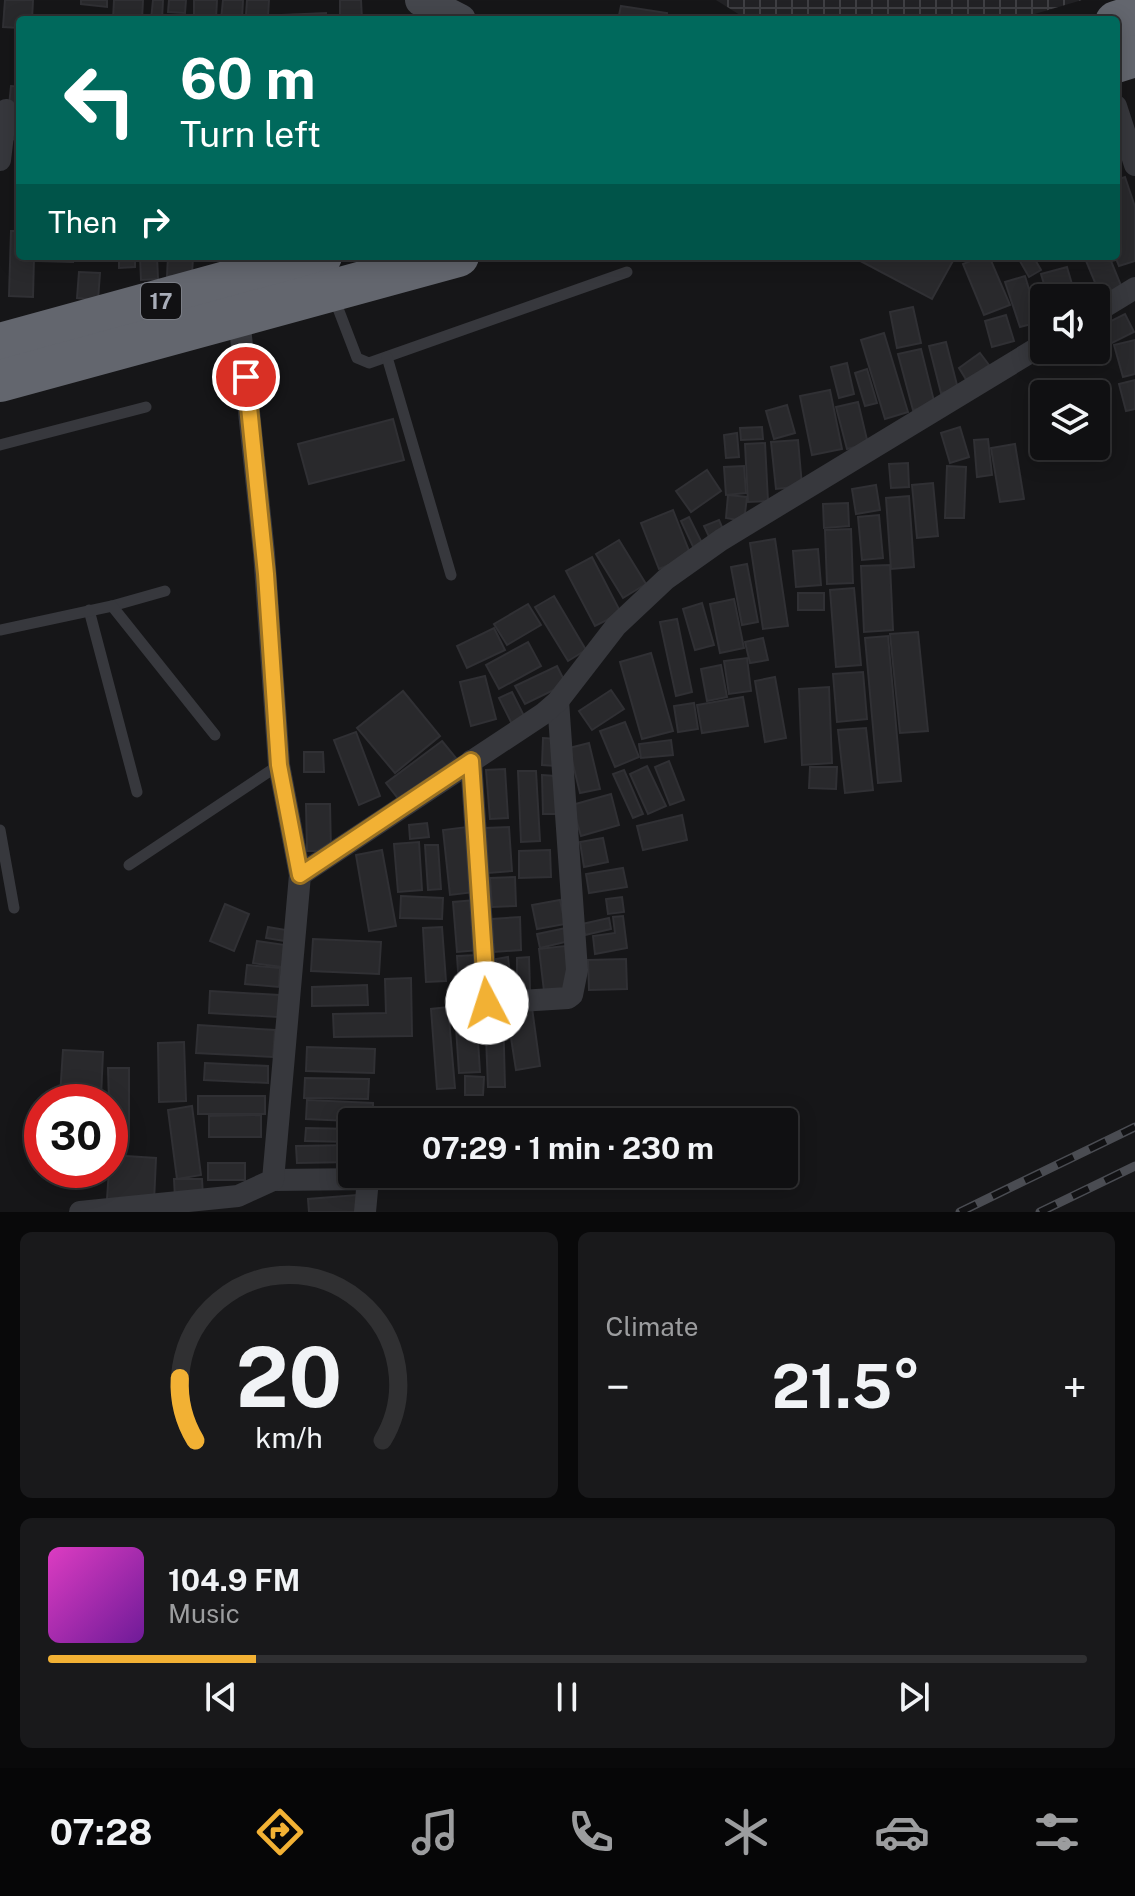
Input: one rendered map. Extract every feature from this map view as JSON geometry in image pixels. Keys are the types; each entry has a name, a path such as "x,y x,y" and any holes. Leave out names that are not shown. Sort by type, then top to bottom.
{"highway":[{"name":"17","path":"0,344 326,274 429,260"},
{"name":"17","path":"0,381 239,318 326,274"}],"street":[{"path":"421,0 452,16"},
{"path":"0,160 6,110"},
{"path":"1120,118 1135,165"},
{"path":"1110,303 1135,288"},
{"path":"239,318 264,553 279,765 300,875 273,1180"},
{"path":"300,875 558,701 616,626 666,579 721,540 1030,352"},
{"path":"471,761 487,1003 568,998 572,995 577,970 558,701"},
{"path":"80,1212 238,1196 273,1180 368,1179 365,1212"}],"lane":[{"path":"326,274 357,358 369,363 627,272"},
{"path":"387,357 451,575"},
{"path":"0,445 146,407"},
{"path":"0,630 112,606 165,591"},
{"path":"112,606 215,735"},
{"path":"89,610 137,792"},
{"path":"129,865 279,765"},
{"path":"0,830 14,908"}],"shaded area":[{"path":"716,0 1082,0 1028,16 742,16"}],"building":[{"path":"5,0 33,0 32,16 16,16 16,28 3,27"},
{"path":"81,0 107,0 107,7 81,4"},
{"path":"114,0 143,0 142,16 113,16"},
{"path":"153,0 163,0 162,16 151,16"},
{"path":"169,0 186,0 185,13 168,12"},
{"path":"194,0 217,0 216,16 194,16"},
{"path":"223,0 243,0 242,16 221,16"},
{"path":"247,0 269,0 268,16 246,15"},
{"path":"340,0 361,0 362,16 340,16"},
{"path":"621,6 667,13 667,16 619,16"},
{"path":"326,13 326,16 282,15"},
{"path":"11,86 16,87 16,107 9,106"},
{"path":"12,117 16,118 16,140 10,139"},
{"path":"1125,177 1135,207 1135,261 1119,266 1117,260 1120,260 1120,179"},
{"path":"11,231 16,231 16,260 34,260 33,297 9,296"},
{"path":"73,260 73,262 39,261"},
{"path":"119,260 135,260 135,267 119,268"},
{"path":"140,260 157,260 158,279 141,280"},
{"path":"168,260 193,260 192,276 167,276"},
{"path":"859,260 953,260 932,299"},
{"path":"972,260 991,260 1010,305 984,315 963,264"},
{"path":"1019,260 1035,260 1041,270 1029,277"},
{"path":"1086,260 1111,260 1122,288 1110,293 1110,284 1096,284"},
{"path":"1067,267 1072,284 1044,284 1041,274"},
{"path":"79,272 100,273 98,300 77,298"},
{"path":"1025,276 1030,292 1030,324 1020,327 1005,282"},
{"path":"913,307 921,343 897,348 890,312"},
{"path":"1125,314 1134,332 1110,344 1110,322"},
{"path":"1006,315 1014,341 992,347 985,321"},
{"path":"884,333 908,412 885,419 861,340"},
{"path":"1135,340 1135,374 1123,377 1114,345"},
{"path":"946,342 958,389 941,393 929,346"},
{"path":"921,349 935,405 913,410 898,354"},
{"path":"980,353 989,365 967,381 959,368"},
{"path":"847,363 854,394 839,398 831,367"},
{"path":"867,369 877,403 865,406 855,373"},
{"path":"1135,380 1135,409 1126,411 1119,384"},
{"path":"830,390 842,449 812,455 800,396"},
{"path":"858,402 868,444 847,449 836,407"},
{"path":"787,405 795,433 774,439 766,411"},
{"path":"393,419 404,460 309,484 298,444"},
{"path":"762,427 763,439 741,440 740,428"},
{"path":"960,427 969,457 950,463 941,433"},
{"path":"737,433 739,457 726,458 724,435"},
{"path":"988,439 992,475 977,477 974,440"},
{"path":"798,440 802,486 776,489 771,442"},
{"path":"765,443 768,501 748,502 745,444"},
{"path":"1015,444 1024,499 1000,502 991,448"},
{"path":"908,463 909,487 891,488 889,464"},
{"path":"744,466 746,493 726,495 724,467"},
{"path":"947,466 966,467 964,518 945,518"},
{"path":"707,470 721,491 691,512 676,491"},
{"path":"933,483 938,536 917,538 912,485"},
{"path":"876,485 880,510 856,514 852,489"},
{"path":"728,495 747,497 744,521 726,518"},
{"path":"909,496 914,567 891,569 886,498"},
{"path":"848,503 849,526 824,528 823,504"},
{"path":"673,510 691,556 659,569 641,523"},
{"path":"879,515 883,558 862,560 858,517"},
{"path":"689,517 705,549 696,553 681,521"},
{"path":"719,520 725,534 711,541 704,526"},
{"path":"851,529 853,583 827,584 825,530"},
{"path":"775,539 788,626 763,629 750,543"},
{"path":"619,540 646,584 623,598 596,554"},
{"path":"818,549 821,585 796,587 793,551"},
{"path":"592,557 621,613 595,626 566,571"},
{"path":"747,564 758,622 742,625 731,567"},
{"path":"890,565 893,630 864,632 861,566"},
{"path":"854,588 861,665 836,667 830,590"},
{"path":"798,593 824,593 824,610 798,610"},
{"path":"554,596 586,650 568,661 535,607"},
{"path":"734,599 744,648 720,653 710,604"},
{"path":"702,603 714,645 695,650 683,609"},
{"path":"528,604 541,625 507,645 494,624"},
{"path":"677,619 692,692 676,696 660,622"},
{"path":"494,628 505,650 467,668 457,646"},
{"path":"918,632 928,731 900,733 890,634"},
{"path":"888,636 901,781 878,783 865,638"},
{"path":"763,638 768,660 750,663 745,642"},
{"path":"528,642 541,666 499,689 486,665"},
{"path":"651,653 673,731 642,739 620,662"},
{"path":"747,658 751,691 729,694 724,661"},
{"path":"721,665 727,697 707,701 701,669"},
{"path":"557,666 566,684 525,704 515,686"},
{"path":"863,672 867,719 837,722 833,674"},
{"path":"485,676 496,719 471,726 460,682"},
{"path":"775,677 786,738 765,742 755,681"},
{"path":"829,687 832,763 802,765 799,689"},
{"path":"611,690 624,709 592,730 579,711"},
{"path":"403,691 440,736 395,773 357,728"},
{"path":"512,692 527,722 514,728 499,698"},
{"path":"743,697 748,726 702,733 697,705"},
{"path":"694,703 698,729 678,732 674,706"},
{"path":"625,722 639,757 615,767 600,731"},
{"path":"866,728 873,790 845,793 838,730"},
{"path":"356,732 380,796 359,805 334,740"},
{"path":"543,738 557,739 556,766 542,765"},
{"path":"671,740 673,755 641,758 639,744"},
{"path":"442,741 456,758 400,801 386,783"},
{"path":"589,743 600,789 580,793 569,748"},
{"path":"304,752 323,752 324,772 304,772"},
{"path":"669,761 684,800 670,805 655,767"},
{"path":"647,766 666,806 648,814 630,774"},
{"path":"810,767 837,767 836,789 809,788"},
{"path":"505,769 508,818 490,819 486,770"},
{"path":"624,770 643,814 633,818 613,774"},
{"path":"518,771 536,771 540,841 521,842"},
{"path":"542,775 555,776 556,814 543,814"},
{"path":"611,794 619,825 581,836 572,805"},
{"path":"306,804 330,804 331,851 307,851"},
{"path":"682,815 687,840 643,850 637,826"},
{"path":"427,823 429,837 410,839 409,825"},
{"path":"467,827 475,892 450,895 443,830"},
{"path":"509,827 512,871 488,873 485,828"},
{"path":"603,838 608,862 584,867 580,842"},
{"path":"419,842 422,890 398,892 394,844"},
{"path":"425,845 438,845 441,889 428,890"},
{"path":"382,850 396,926 369,931 356,855"},
{"path":"550,850 551,877 519,878 519,851"},
{"path":"623,868 627,887 589,893 586,874"},
{"path":"515,877 516,906 492,907 490,878"},
{"path":"401,896 443,898 442,919 400,918"},
{"path":"622,897 624,912 608,914 606,899"},
{"path":"475,900 479,950 457,952 453,902"},
{"path":"560,900 565,924 537,929 532,905"},
{"path":"225,904 249,914 234,951 210,941"},
{"path":"623,916 627,948 595,954 593,936 615,933 613,917"},
{"path":"520,917 521,950 494,952 492,919"},
{"path":"609,918 611,929 585,935 582,924"},
{"path":"268,927 286,930 285,941 266,938"},
{"path":"442,927 446,981 426,982 423,928"},
{"path":"566,928 569,941 540,948 537,934"},
{"path":"313,939 381,942 379,974 311,971"},
{"path":"257,941 285,945 282,967 253,963"},
{"path":"565,946 570,988 544,991 539,949"},
{"path":"478,955 481,1001 460,1002 457,956"},
{"path":"508,957 512,992 499,993 496,959"},
{"path":"529,957 530,990 517,990 517,958"},
{"path":"626,959 627,989 589,990 588,960"},
{"path":"247,965 280,968 279,987 245,984"},
{"path":"411,978 412,1036 334,1037 333,1014 386,1013 385,979"},
{"path":"367,985 368,1005 312,1006 312,987"},
{"path":"210,991 279,995 278,1017 209,1013"},
{"path":"448,1007 455,1088 437,1089 431,1009"},
{"path":"532,1008 540,1066 516,1070 507,1012"},
{"path":"476,1011 480,1072 459,1073 455,1012"},
{"path":"485,1011 503,1011 505,1087 488,1087"},
{"path":"198,1025 275,1030 273,1057 196,1053"},
{"path":"184,1042 186,1101 159,1102 158,1043"},
{"path":"307,1047 375,1049 374,1073 306,1071"},
{"path":"63,1050 103,1052 102,1084 61,1084"},
{"path":"205,1063 268,1066 268,1083 204,1080"},
{"path":"108,1068 129,1068 129,1137 128,1084 108,1084"},
{"path":"465,1076 484,1077 483,1095 465,1095"},
{"path":"305,1078 369,1079 368,1099 304,1098"},
{"path":"198,1096 265,1096 265,1114 198,1114"},
{"path":"307,1100 373,1103 373,1108 338,1108 338,1120 306,1119"},
{"path":"192,1106 201,1175 177,1179 168,1110"},
{"path":"261,1115 261,1137 209,1137 209,1116"},
{"path":"306,1128 338,1129 338,1142 305,1141"},
{"path":"338,1145 338,1162 297,1163 296,1146"},
{"path":"128,1156 156,1158 154,1202 107,1199 108,1188 128,1188"},
{"path":"208,1163 245,1163 245,1180 208,1180"},
{"path":"174,1179 202,1179 203,1197 175,1198"},
{"path":"357,1195 358,1212 309,1212 308,1199"}],"railway":[{"path":"960,1212 1135,1127"},
{"path":"1040,1212 1135,1166"}],"route":[{"path":"246,377 266,574 279,765 300,875 471,761 487,1003"}]}
